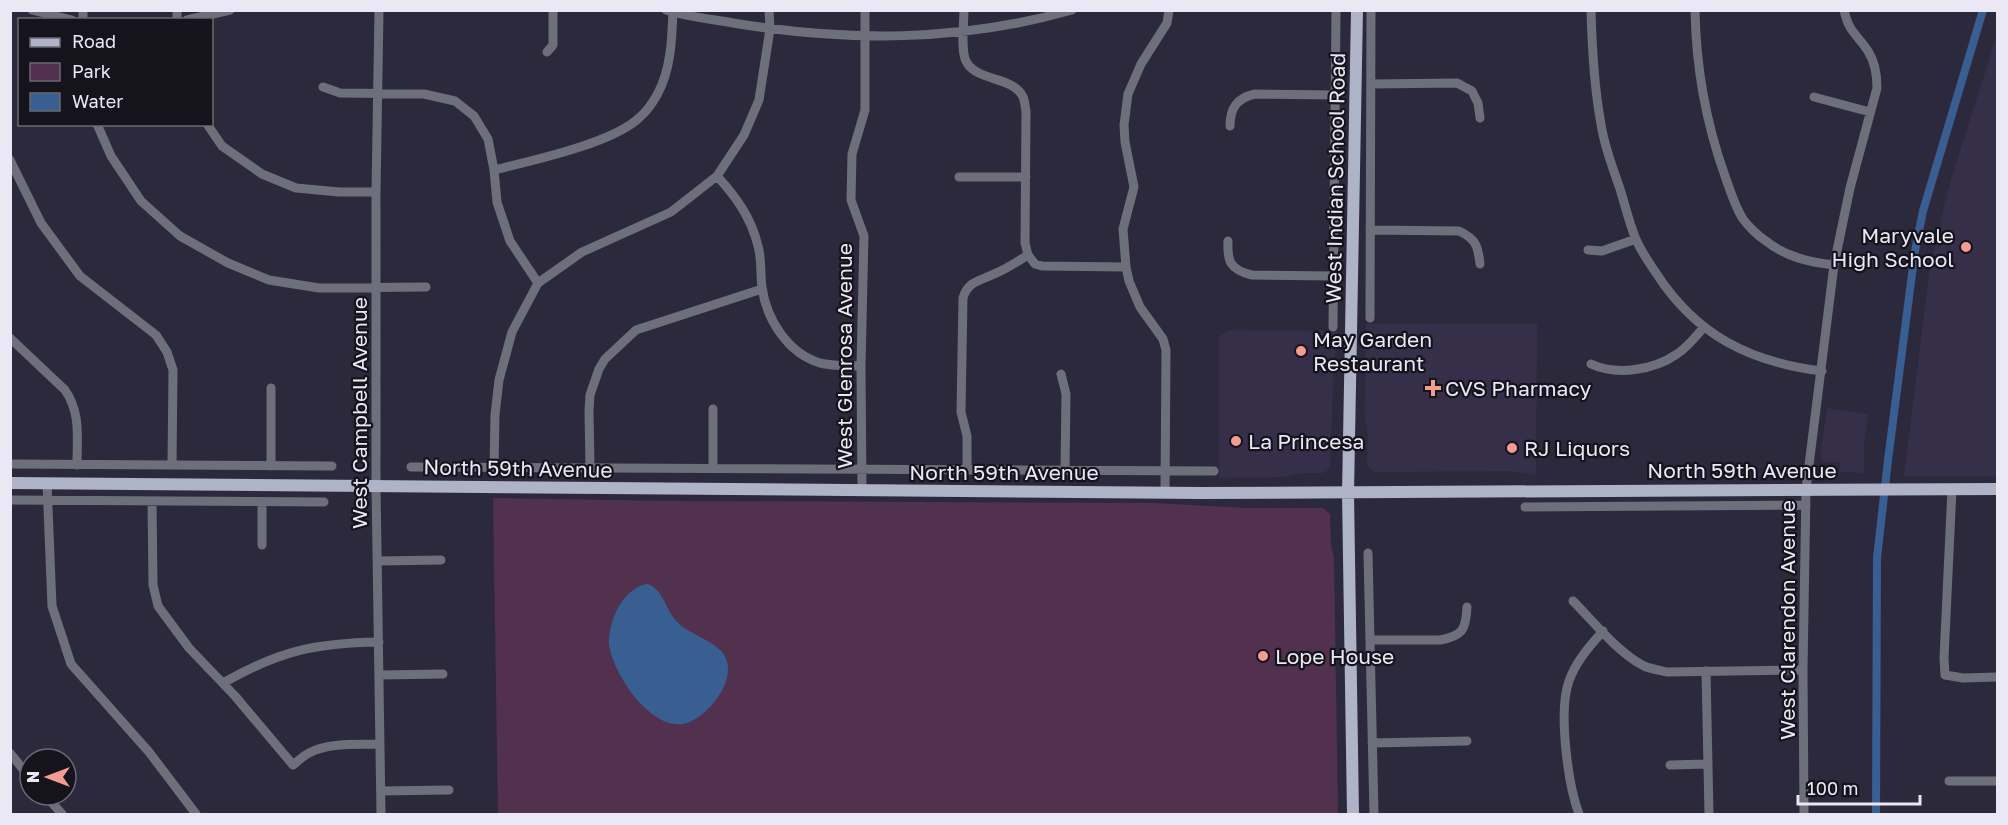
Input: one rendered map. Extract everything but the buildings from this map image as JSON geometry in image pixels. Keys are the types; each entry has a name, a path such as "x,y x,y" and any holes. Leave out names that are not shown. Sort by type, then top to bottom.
{"main road":[{"name":"West Indian School Road","path":"1353,814 1348,493 1357,10"},
{"name":"North 59th Avenue","path":"10,483 1348,493 1998,489"}],"street":[{"path":"32,10 64,18"},
{"path":"196,18 230,10"},
{"name":"West Campbell Avenue","path":"380,10 376,192 376,486 381,814"},
{"path":"547,52 553,45 553,10"},
{"path":"494,467 495,415 499,380 512,332 538,283 582,252 671,212 717,176 744,135 759,100 770,29 769,10"},
{"name":"West Glenrosa Avenue","path":"862,490 861,366 864,236 851,200 852,154 865,110 865,10"},
{"path":"964,10 964,49 968,64 977,72 1013,87 1023,97 1026,111 1025,243 1028,255 1035,264 1042,266 1126,267"},
{"path":"494,170 541,159 613,135 640,118 657,95 669,64 671,11 770,29 865,37 964,32 1008,26 1072,10"},
{"path":"1165,492 1166,350 1163,339 1140,307 1129,281 1124,229 1134,187 1125,142 1125,110 1128,94 1141,64 1167,23 1169,10"},
{"name":"West Indian School Road","path":"1333,327 1336,10"},
{"name":"West Indian School Road","path":"1371,10 1371,318"},
{"path":"1591,10 1592,53 1601,125 1636,239 1647,259 1677,303 1704,327 1725,341 1779,364 1822,371"},
{"path":"1695,10 1695,36 1702,93 1715,147 1743,219 1766,241 1790,256 1834,265"},
{"name":"West Clarendon Avenue","path":"1804,814 1803,670 1806,489 1834,265 1850,188 1877,88 1877,73 1869,52 1847,25 1844,10"},
{"path":"1371,84 1456,83 1472,92 1478,103 1480,118"},
{"path":"323,87 340,93 424,94 455,101 474,116 488,139 497,202 510,241 538,283"},
{"path":"1230,126 1230,113 1235,104 1248,96 1336,95"},
{"path":"1814,97 1870,112"},
{"path":"99,126 111,156 141,201 180,236 228,263 269,280 319,288 426,287"},
{"path":"208,126 222,146 262,174 296,188 339,192 376,192"},
{"path":"10,160 13,172 41,223 80,276 156,335 167,352 173,370 172,465"},
{"path":"717,176 737,198 749,218 759,248 762,289 773,324 792,346 819,363 861,366"},
{"path":"959,177 1026,177"},
{"path":"1370,230 1459,231 1472,237 1478,250 1480,264"},
{"path":"1588,250 1602,250 1636,239"},
{"path":"1228,241 1227,257 1237,270 1244,273 1333,276"},
{"path":"967,470 967,436 961,412 963,298 965,291 975,280 992,275 1028,255"},
{"path":"590,468 590,395 605,359 636,330 762,289"},
{"path":"1592,364 1608,370 1626,370 1655,365 1678,353 1704,327"},
{"path":"12,344 65,390 72,399 77,419 77,465"},
{"path":"1061,374 1066,394 1065,470"},
{"path":"271,388 271,466"},
{"path":"713,409 713,468"},
{"path":"10,464 332,466"},
{"name":"North 59th Avenue","path":"411,467 1214,471"},
{"path":"47,483 52,606 71,664 149,752 196,814"},
{"path":"1952,489 1945,675 1963,678 1998,677"},
{"path":"10,500 324,502"},
{"path":"152,501 153,585 158,606 189,648 223,683 293,765 310,753 328,748 380,744"},
{"path":"262,502 262,544"},
{"name":"North 59th Avenue","path":"1525,507 1806,505"},
{"path":"1368,554 1374,814"},
{"path":"378,561 441,560"},
{"path":"1573,601 1624,652 1651,669 1667,672 1803,670"},
{"path":"1370,640 1451,638 1458,634 1466,624 1467,607"},
{"path":"1579,814 1567,761 1567,691 1583,652 1603,631"},
{"path":"223,683 267,660 303,648 346,642 379,642"},
{"path":"1706,671 1708,814"},
{"path":"380,675 443,674"},
{"path":"1372,743 1467,741"},
{"path":"1671,765 1707,764"},
{"path":"1949,781 1998,781"},
{"path":"381,791 449,790"}],"shaded area":[{"name":"Maryvale High School","path":"1997,35 1997,476 1904,476 1929,275 1948,189"},
{"path":"1366,324 1537,324 1536,475 1509,471 1374,472 1370,469 1367,465 1368,434 1365,418"},
{"path":"1228,330 1338,331 1328,470 1323,473 1301,473 1283,477 1219,478 1219,337"},
{"path":"1827,408 1868,414 1864,443 1864,473 1840,472 1840,462 1825,463 1820,458"}],"green space":[{"path":"493,498 1154,503 1247,508 1323,508 1330,514 1331,545 1334,557 1338,814 498,814"}],"water":[{"path":"647,584 661,595 677,622 717,648 727,661 726,682 721,692 707,710 690,722 676,724 663,720 650,712 627,686 612,657 609,635 617,610 631,592"}],"waterway":[{"path":"1876,814 1877,558 1915,251 1923,211 1983,10"}],"place":[{"name":"Maryvale High School","path":"1966,247"},
{"name":"May Garden Restaurant","path":"1301,351"},
{"name":"CVS Pharmacy","path":"1433,388"},
{"name":"La Princesa","path":"1236,441"},
{"name":"RJ Liquors","path":"1512,448"},
{"name":"Lope House","path":"1263,656"}]}
